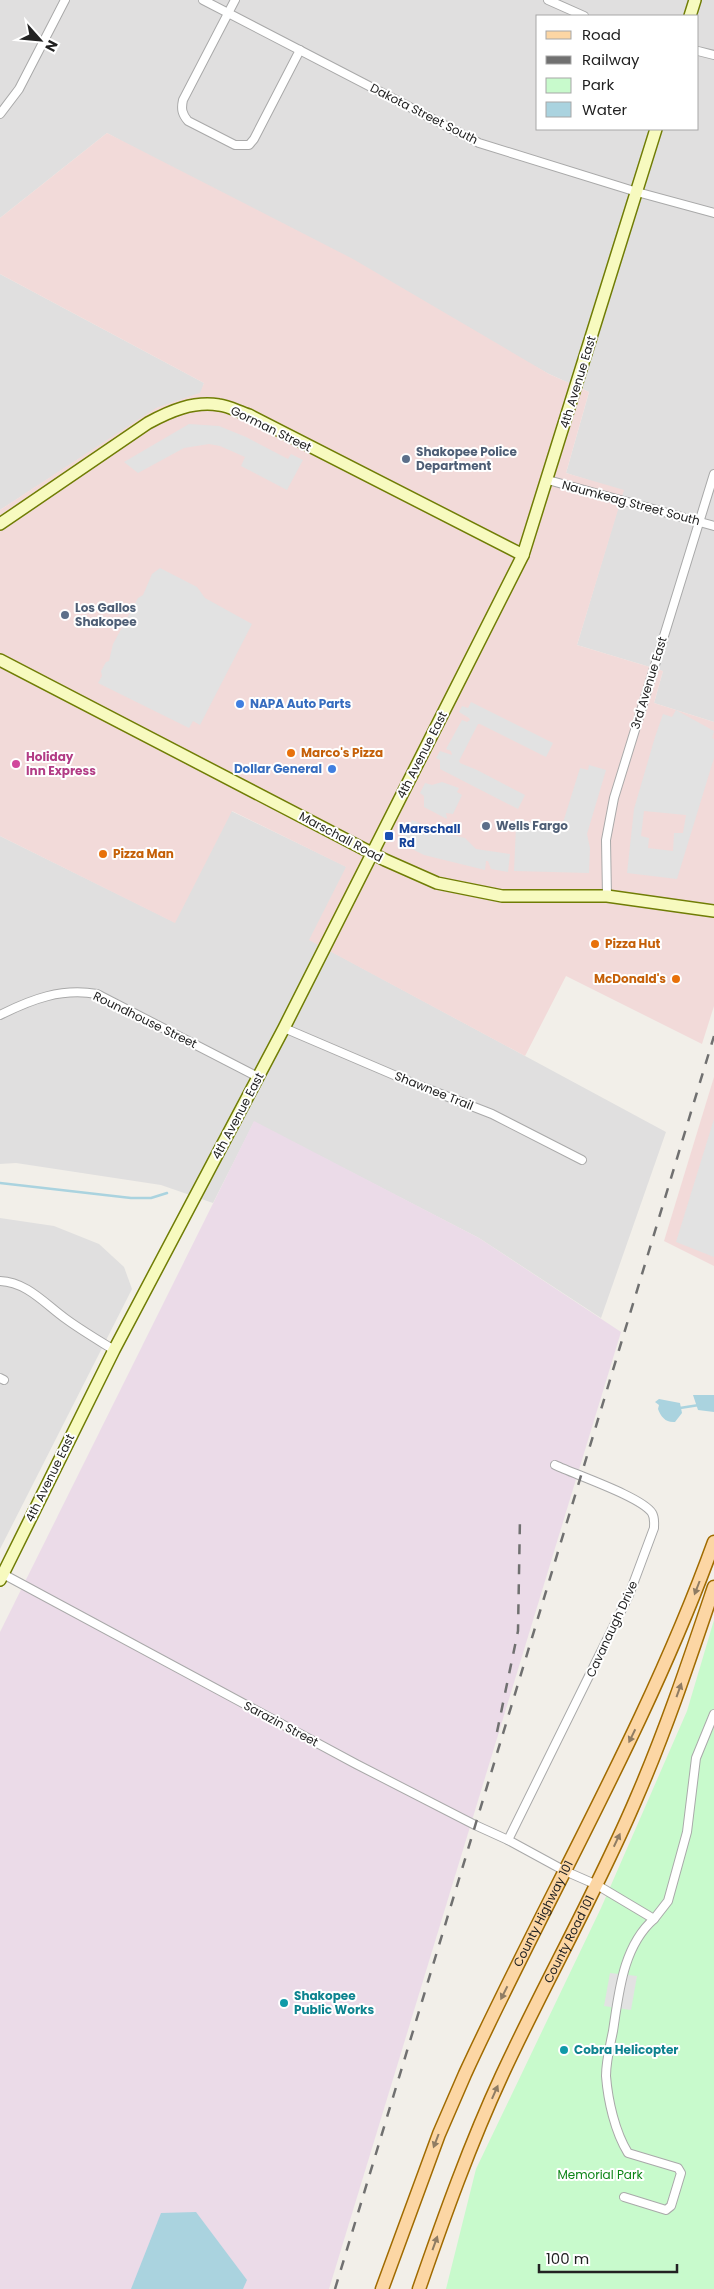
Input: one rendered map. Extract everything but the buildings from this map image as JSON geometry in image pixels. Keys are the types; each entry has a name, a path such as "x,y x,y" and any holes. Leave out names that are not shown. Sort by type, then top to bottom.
{"main road":[{"name":"County Highway 101","path":"382,2289 443,2125 492,2016 565,1871 667,1660 687,1616 714,1542"},
{"name":"County Road 101","path":"419,2289 457,2183 492,2098 633,1806 668,1719 714,1587"}],"street":[{"path":"0,114 18,89 65,0"},
{"name":"Dakota Street South","path":"204,0 479,143 637,192 714,213"},
{"path":"235,0 183,100 182,109 188,121 236,146 249,145 254,139 300,50"},
{"path":"548,0 582,15"},
{"path":"690,15 695,0"},
{"path":"699,51 714,55"},
{"name":"4th Avenue East","path":"1,1576 114,1350 284,1028 524,555 656,130"},
{"name":"Gorman Street","path":"0,524 148,423 173,410 197,404 220,405 249,415 524,555"},
{"name":"3rd Avenue East","path":"607,896 606,840 614,798 714,474"},
{"name":"Naumkeag Street South","path":"548,480 714,526"},
{"name":"Marschall Road","path":"0,660 372,853 437,883 498,895 607,896 714,912"},
{"name":"Roundhouse Street","path":"0,1015 48,995 76,990 97,994 258,1077"},
{"name":"Shawnee Trail","path":"284,1028 415,1084 492,1114 582,1160"},
{"path":"0,1281 9,1281 30,1290 65,1318 114,1350"},
{"name":"Cavanaugh Drive","path":"508,1840 629,1595 655,1518 651,1511 636,1500 555,1465"},
{"name":"Sarazin Street","path":"1,1576 356,1764 508,1840 565,1871 597,1884 654,1919"},
{"path":"624,2197 666,2210 671,2206 681,2173 678,2168 628,2153 622,2144 606,2078 607,2058 625,1968 638,1937 668,1901 687,1832 696,1758 714,1714"}],"shaded area":[{"path":"0,0 714,0 714,722 654,703 663,671 577,645 623,491 566,473 589,392 549,374 107,133 0,218"},
{"path":"107,133 353,259 549,374 589,392 566,473 624,490 577,645 663,671 654,703 714,722 714,1006 702,1044 566,976 525,1056 309,940 346,867 232,811 175,923 0,836 0,510 156,408 200,393 204,383 0,274 0,218"},
{"path":"0,274 204,383 201,393 157,408 0,510"},
{"path":"189,424 219,426 246,437 288,459 291,454 303,460 287,490 241,466 245,457 220,446 209,444 184,448 138,473 124,462"},
{"path":"160,568 197,587 205,598 252,624 200,725 193,721 189,728 98,683 102,676 101,671 106,662 109,661 113,644 138,598 143,595 152,574"},
{"path":"471,702 553,743 546,757 478,724 459,761 525,795 518,809 440,769 440,760 436,758 440,751 452,755 451,751 446,749 462,720 467,722 470,720 459,712 462,706 468,708"},
{"path":"676,710 714,731 712,738 714,739 714,758 677,879 627,873 634,809 663,714 672,717","holes":["644,811 686,815 683,833 674,833 673,851 648,848 649,838 641,836"]},
{"path":"589,765 606,770 587,834 590,848 589,873 514,871 516,826 530,822 561,829 580,768 588,770"},
{"path":"442,782 459,788 457,792 462,795 453,814 446,813 447,819 424,807 424,796 420,793 425,783 432,785"},
{"path":"231,811 347,867 310,940 666,1132 601,1318 479,1238 254,1122 213,1203 161,1185 16,1163 0,1164 0,836 174,922"},
{"path":"412,820 443,833 465,838 476,849 510,854 508,872 491,869 488,861 486,861 485,870 424,855 400,843"},
{"path":"714,1077 714,1266 664,1241"},
{"path":"714,1119 714,1257 676,1242"},
{"path":"254,1121 479,1238 621,1332 329,2289 0,2289 0,1632"},
{"path":"0,1218 54,1226 99,1244 124,1267 132,1289 0,1549"},
{"path":"610,1973 637,1976 631,2010 604,2006"}],"green space":[{"name":"Memorial Park","path":"714,1620 714,2289 446,2289 476,2169 601,1908 687,1711"}],"water":[{"path":"693,1395 714,1395 714,1412 698,1410"},
{"path":"659,1399 680,1403 682,1413 675,1422 664,1419 661,1415 658,1409 659,1405 655,1402"},
{"path":"196,2212 247,2280 243,2289 131,2289 161,2213"}],"waterway":[{"path":"0,1183 131,1198 151,1198 167,1193"},
{"path":"680,1408 699,1405"}],"railway":[{"path":"335,2289 714,1036"},
{"path":"497,1732 518,1631 520,1517"}],"place":[{"name":"Shakopee Police Department","path":"406,459"},
{"name":"Los Gallos Shakopee","path":"65,615"},
{"name":"NAPA Auto Parts","path":"240,704"},
{"name":"Marco's Pizza","path":"291,753"},
{"name":"Holiday Inn Express","path":"16,764"},
{"name":"Dollar General","path":"332,769"},
{"name":"Wells Fargo","path":"486,826"},
{"name":"Marschall Rd","path":"389,836"},
{"name":"Pizza Man","path":"103,854"},
{"name":"Pizza Hut","path":"595,944"},
{"name":"McDonald's","path":"676,979"},
{"name":"Shakopee Public Works","path":"284,2003"},
{"name":"Cobra Helicopter","path":"564,2050"}]}
